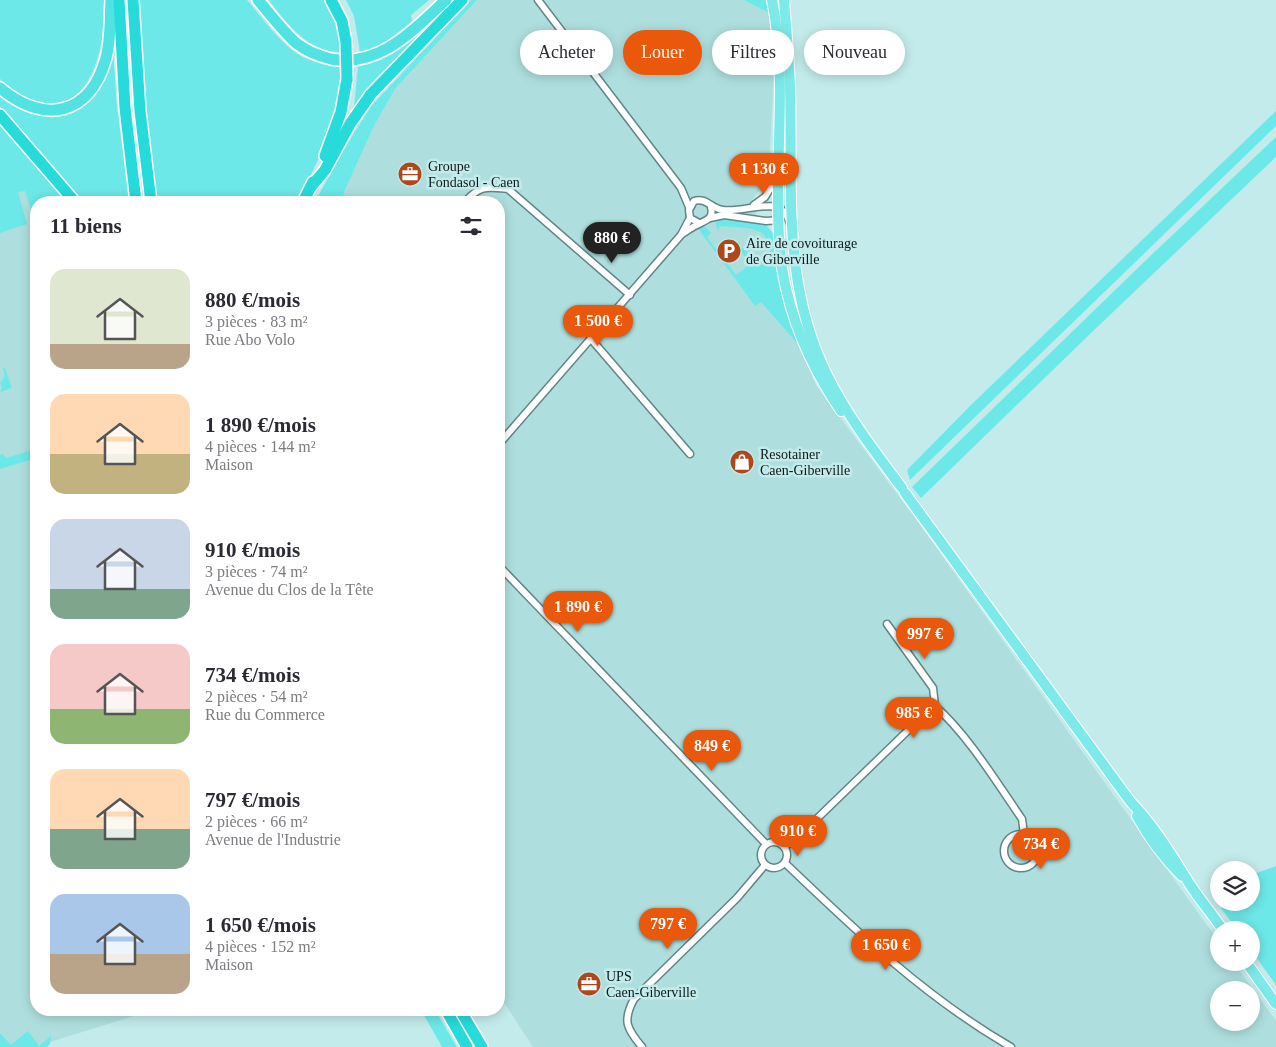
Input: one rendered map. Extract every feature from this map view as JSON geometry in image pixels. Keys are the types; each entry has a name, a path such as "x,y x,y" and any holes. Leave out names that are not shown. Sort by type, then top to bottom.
{"highway":[{"path":"0,88 23,104 43,111 63,109 83,98 97,80 106,58 111,0"},
{"path":"119,0 124,99 135,196"},
{"path":"133,0 140,111 150,196"},
{"path":"258,0 302,48 324,57 346,61 369,58 388,48 409,34 446,0"},
{"path":"306,196 336,130 345,95 347,79 346,42 342,21 331,0"},
{"path":"310,188 325,170 350,124 371,94 462,0"},
{"path":"0,114 70,196"},
{"path":"450,1016 468,1047"},
{"path":"464,1016 482,1047"}],"main road":[{"path":"772,0 777,23 780,59 779,173 782,268 802,339 826,389 841,412 859,430"},
{"path":"784,0 790,86 793,256 798,287 815,346 828,378 859,430 1130,801 1163,840 1190,884 1217,921"},
{"path":"1252,971 1276,1004"}],"street":[{"path":"505,437 681,235 690,218 690,207 681,188 538,0"},
{"path":"748,207 758,204 765,197 779,173"},
{"path":"470,196 475,191 490,188 508,189 630,295"},
{"path":"681,188 698,200 705,201 711,206 724,210 764,205 781,214 791,226"},
{"path":"690,207 698,200"},
{"path":"681,235 699,223 724,215 766,221 781,214 791,204"},
{"path":"710,218 712,214 711,206"},
{"path":"690,218 699,223"},
{"path":"591,339 690,454"},
{"path":"505,572 766,844"},
{"path":"887,624 933,688 935,706 948,717 966,740 1022,819 1024,834"},
{"path":"784,847 798,837 935,706"},
{"path":"1024,834 1030,836 1036,842 1038,854 1037,859 1030,865 1018,867 1007,860 1005,846 1013,836 1024,834"},
{"path":"776,842 784,847 788,855 785,863 775,869 765,865 761,854 766,844 776,842"},
{"path":"785,863 866,940 906,974 961,1016 1011,1047"},
{"path":"642,1047 631,1034 626,1021 629,1008 634,999 737,898 765,865"}],"shaded area":[{"path":"0,0 104,0 102,36 98,57 91,76 81,90 70,99 58,104 44,104 30,100 15,92 0,79"},
{"path":"139,0 247,0 273,32 296,53 314,61 342,68 341,86 333,121 313,171 300,196 155,196 146,121"},
{"path":"269,0 327,0 335,12 343,52 325,50 307,41 286,22"},
{"path":"346,0 429,0 411,15 412,21 394,35 375,47 360,52 354,16"},
{"path":"453,0 456,0 354,107 358,67 386,55 398,47"},
{"path":"471,0 477,0 395,89 373,128 343,196 318,196 339,157 371,106"},
{"path":"477,0 744,0 769,13 770,30 712,30 712,75 774,75 767,180 752,200 759,224 766,228 785,313 816,385 912,514 1210,929 1210,971 1240,971 1247,981 1210,981 1210,1031 1260,1031 1260,999 1276,1021 1276,1047 533,1047 505,1004 505,196 343,196 373,128 395,89"},
{"path":"744,0 766,0 769,13"},
{"path":"113,50 117,106 128,196 76,196 50,163 0,107 0,91 27,109 76,106"},
{"path":"1276,111 1276,126 910,480 907,470 971,405"},
{"path":"0,122 64,196 30,196 30,206 25,191 18,192 27,224 0,233"},
{"path":"0,131 33,196 30,196 30,1016 134,1016 34,1047 0,1047"},
{"path":"1276,137 1276,157 921,498 912,487"},
{"path":"724,218 766,225 773,233 806,353 761,302 755,306 697,227 706,227 711,233 707,237 736,275 750,264 735,243 729,247 728,241 740,242 739,247 748,249 750,243 753,244 755,249 750,250 750,256 755,256 756,260 764,259 764,255 770,254 767,240 758,231 720,226 718,231 715,222"},
{"path":"3,368 5,368 12,388 0,392 2,388 0,383 4,376"},
{"path":"30,451 30,460 0,469 0,455 3,454 6,458"},
{"path":"1276,866 1276,985 1260,963 1260,921 1230,921 1223,911 1260,911 1260,872"},
{"path":"424,1016 439,1016 457,1047 442,1047"},
{"path":"28,1031 39,1046 51,1036 50,1044 47,1047 0,1047 0,1033 11,1045"}],"place":[{"name":"Groupe Fondasol - Caen","path":"410,174"},
{"name":"Aire de covoiturage de Giberville","path":"729,251"},
{"name":"Resotainer Caen-Giberville","path":"742,462"},
{"name":"UPS Caen-Giberville","path":"589,984"}]}
